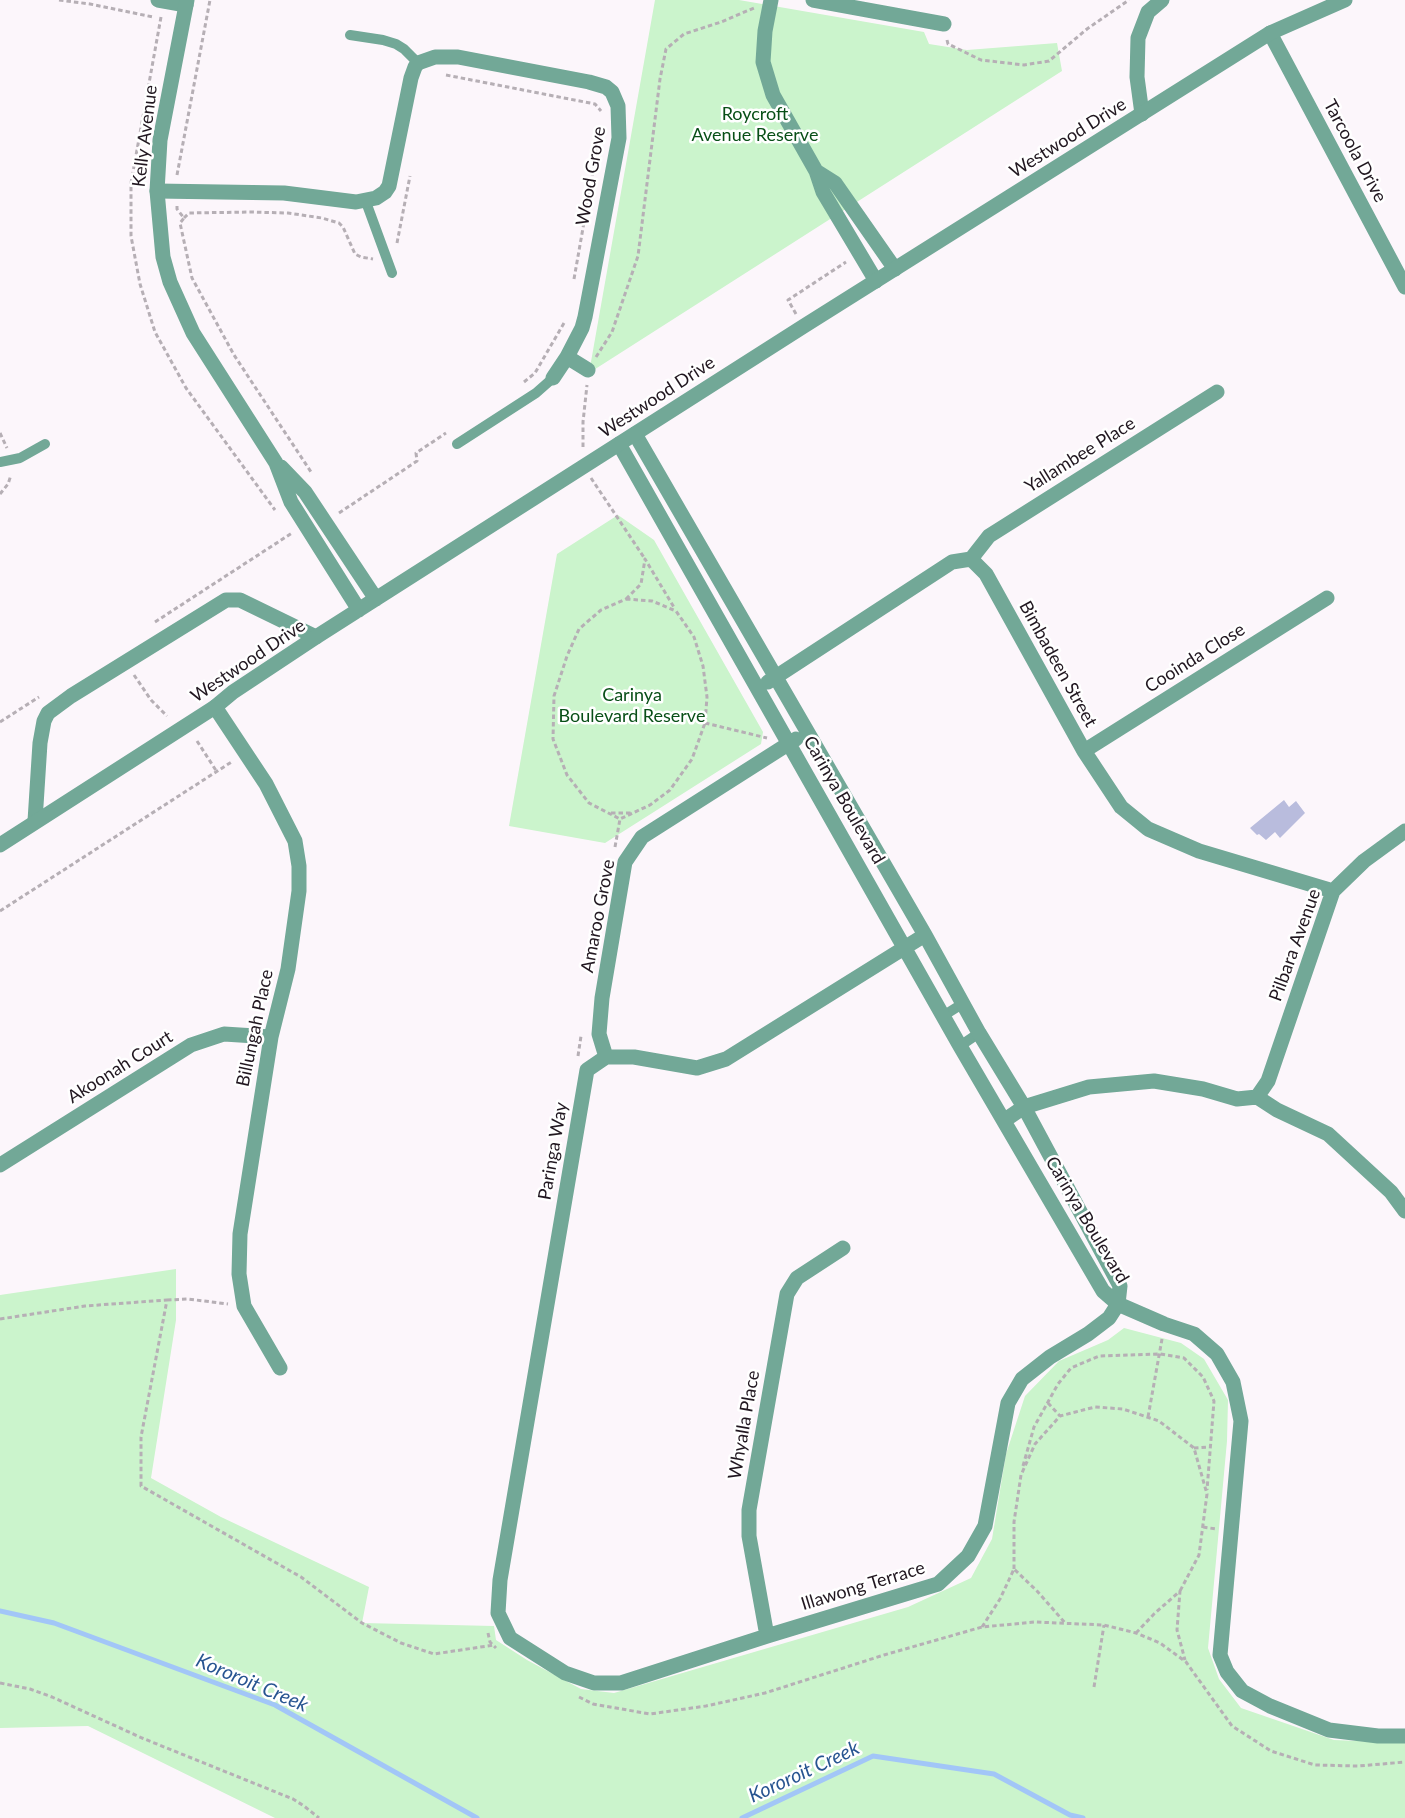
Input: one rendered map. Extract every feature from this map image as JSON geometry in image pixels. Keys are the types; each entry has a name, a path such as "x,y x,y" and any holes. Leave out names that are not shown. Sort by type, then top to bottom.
{"street":[{"path":"158,0 186,3"},
{"path":"771,0 765,31 763,62 773,95 816,171 822,192 876,281"},
{"path":"813,0 944,24"},
{"path":"1142,114 1137,77 1138,38 1148,12 1162,0"},
{"name":"Westwood Drive","path":"0,845 216,707 233,692 316,637 1270,33 1345,0"},
{"name":"Kelly Avenue","path":"186,3 160,140 157,191 163,257 178,300 206,356 276,463 305,492 376,599"},
{"name":"Tarcoola Drive","path":"1270,33 1403,281"},
{"name":"Wood Grove","path":"418,63 435,57 458,57 589,82 608,88 616,98 620,122 619,138 589,299 582,328 553,378"},
{"path":"157,191 284,193 366,201 381,196 390,186 411,78 418,63"},
{"path":"816,171 836,183 895,269"},
{"path":"567,357 588,370"},
{"name":"Yallambee Place","path":"971,559 989,536 1217,392"},
{"name":"Carinya Boulevard","path":"635,434 925,935 962,1004 1024,1107 1120,1286 1118,1304"},
{"name":"Carinya Boulevard","path":"619,444 905,946 943,1017 1103,1291 1118,1304"},
{"name":"Kelly Avenue","path":"276,463 291,502 359,610"},
{"path":"758,688 952,562 971,559"},
{"name":"Bimbadeen Street","path":"971,559 986,574 1084,751 1121,807 1148,829 1199,851 1333,891"},
{"name":"Cooinda Close","path":"1084,751 1327,598"},
{"path":"35,821 40,743 44,721 48,713 71,696 226,600 240,600 316,637"},
{"name":"Billungah Place","path":"216,707 266,784 295,841 299,866 299,891 288,969 270,1037 240,1234 239,1274 244,1306 280,1368"},
{"name":"Amaroo Grove","path":"606,1057 599,1034 602,998 626,862 642,837 808,733"},
{"name":"Pilbara Avenue","path":"1257,1097 1269,1081 1333,891 1364,861 1405,831"},
{"path":"606,1057 634,1057 697,1068 726,1059 925,935"},
{"name":"Akoonah Court","path":"0,1165 191,1045 225,1034 270,1037"},
{"name":"Paringa Way","path":"498,1613 500,1580 586,1070 606,1057"},
{"path":"1005,1120 1024,1107 1089,1087 1154,1081 1203,1089 1237,1100 1257,1097 1277,1110 1328,1134 1391,1192 1405,1211"},
{"name":"Whyalla Place","path":"767,1636 749,1536 749,1510 787,1294 797,1278 843,1248"},
{"path":"1118,1304 1194,1334 1217,1354 1233,1382 1241,1421 1220,1655 1227,1672 1242,1691 1270,1706 1329,1730 1378,1736 1405,1736"},
{"name":"Illawong Terrace","path":"498,1613 510,1638 565,1672 594,1683 621,1683 938,1584 968,1556 985,1526 1008,1403 1022,1379 1050,1357 1095,1329 1109,1318 1118,1304"}],"lane":[{"path":"350,35 396,44 418,63"},
{"path":"366,201 392,273"},
{"name":"Wood Grove","path":"457,444 536,393 553,378"},
{"path":"0,462 20,458 45,444"},
{"path":"673,538 691,529"},
{"path":"718,617 736,608"},
{"path":"846,843 864,830"},
{"path":"943,1017 962,1004"},
{"path":"960,1046 979,1033"},
{"path":"1061,1220 1079,1210"}],"path":[{"path":"59,0 161,19"},
{"path":"184,218 177,209 177,175 210,0"},
{"path":"645,560 641,584 626,599 601,610 579,628 554,696 553,739 567,775 589,803 620,819 650,806 669,790 692,759 705,723 707,697 703,666 694,637 676,611 645,560 584,467 583,422 588,370 612,332 638,256 666,49 684,34 754,8 755,0"},
{"path":"944,24 948,44 981,60 1024,65 1048,61 1087,28 1129,0"},
{"path":"439,73 595,104 603,114"},
{"path":"573,285 601,125"},
{"path":"312,474 234,354 192,278 180,223 189,213 288,213 322,218 332,220 343,227 352,250 361,257 375,259 392,250 399,236 411,171"},
{"path":"804,326 788,300 848,261"},
{"path":"521,385 535,373 566,319"},
{"path":"338,514 417,461 416,453 454,428"},
{"path":"626,599 652,601 676,611"},
{"path":"130,669 151,700 166,716"},
{"path":"705,723 772,739"},
{"path":"198,741 217,772"},
{"path":"0,910 237,759"},
{"path":"0,1319 85,1306 167,1300 188,1299 244,1306"},
{"path":"167,1300 141,1437 141,1486 301,1577 362,1623 400,1643 434,1654 493,1646 501,1651"},
{"path":"1148,1417 1164,1324"},
{"path":"982,1627 1000,1599 1014,1569 1014,1522 1021,1475 1034,1427 1058,1384 1071,1368 1098,1356 1160,1354 1184,1358 1203,1377 1214,1401 1207,1494 1199,1555 1180,1591 1136,1633"},
{"path":"1048,1404 1060,1416"},
{"path":"1021,1475 1035,1444 1060,1416 1095,1407 1123,1409 1159,1422 1194,1449 1207,1494"},
{"path":"1194,1449 1210,1448"},
{"path":"1014,1569 1066,1624"},
{"path":"1180,1591 1177,1629 1186,1662"},
{"path":"574,1695 593,1704 650,1714 765,1694 884,1655 982,1627 1035,1622 1104,1625 1136,1633 1160,1643 1186,1662 1232,1726 1271,1752 1315,1765 1358,1766 1405,1762"},
{"path":"1094,1687 1104,1625"},
{"path":"0,1683 30,1689 52,1697 142,1738 293,1800 319,1818"}],"green space":[{"name":"Roycroft Avenue Reserve","path":"655,0 739,0 924,32 929,44 967,50 1057,43 1062,71 589,373"},
{"name":"Carinya Boulevard Reserve","path":"618,515 654,540 763,732 761,744 605,843 509,826 557,554"},
{"path":"176,1269 176,1320 151,1478 221,1517 369,1587 362,1623 494,1626 496,1640 527,1660 581,1689 614,1693 908,1607 971,1578 992,1539 1006,1454 1025,1396 1059,1361 1108,1340 1124,1328 1181,1343 1204,1359 1228,1400 1227,1441 1208,1648 1219,1679 1241,1708 1334,1740 1405,1743 1405,1818 275,1818 88,1726 0,1728 0,1295"}],"building":[{"path":"1284,800 1289,807 1296,801 1305,813 1280,838 1275,832 1266,840 1259,834 1257,835 1250,828"}],"waterway":[{"name":"Kororoit Creek","path":"0,1611 54,1623 275,1705 477,1818"},
{"name":"Kororoit Creek","path":"742,1818 873,1756 994,1774 1070,1815 1083,1818"}]}
